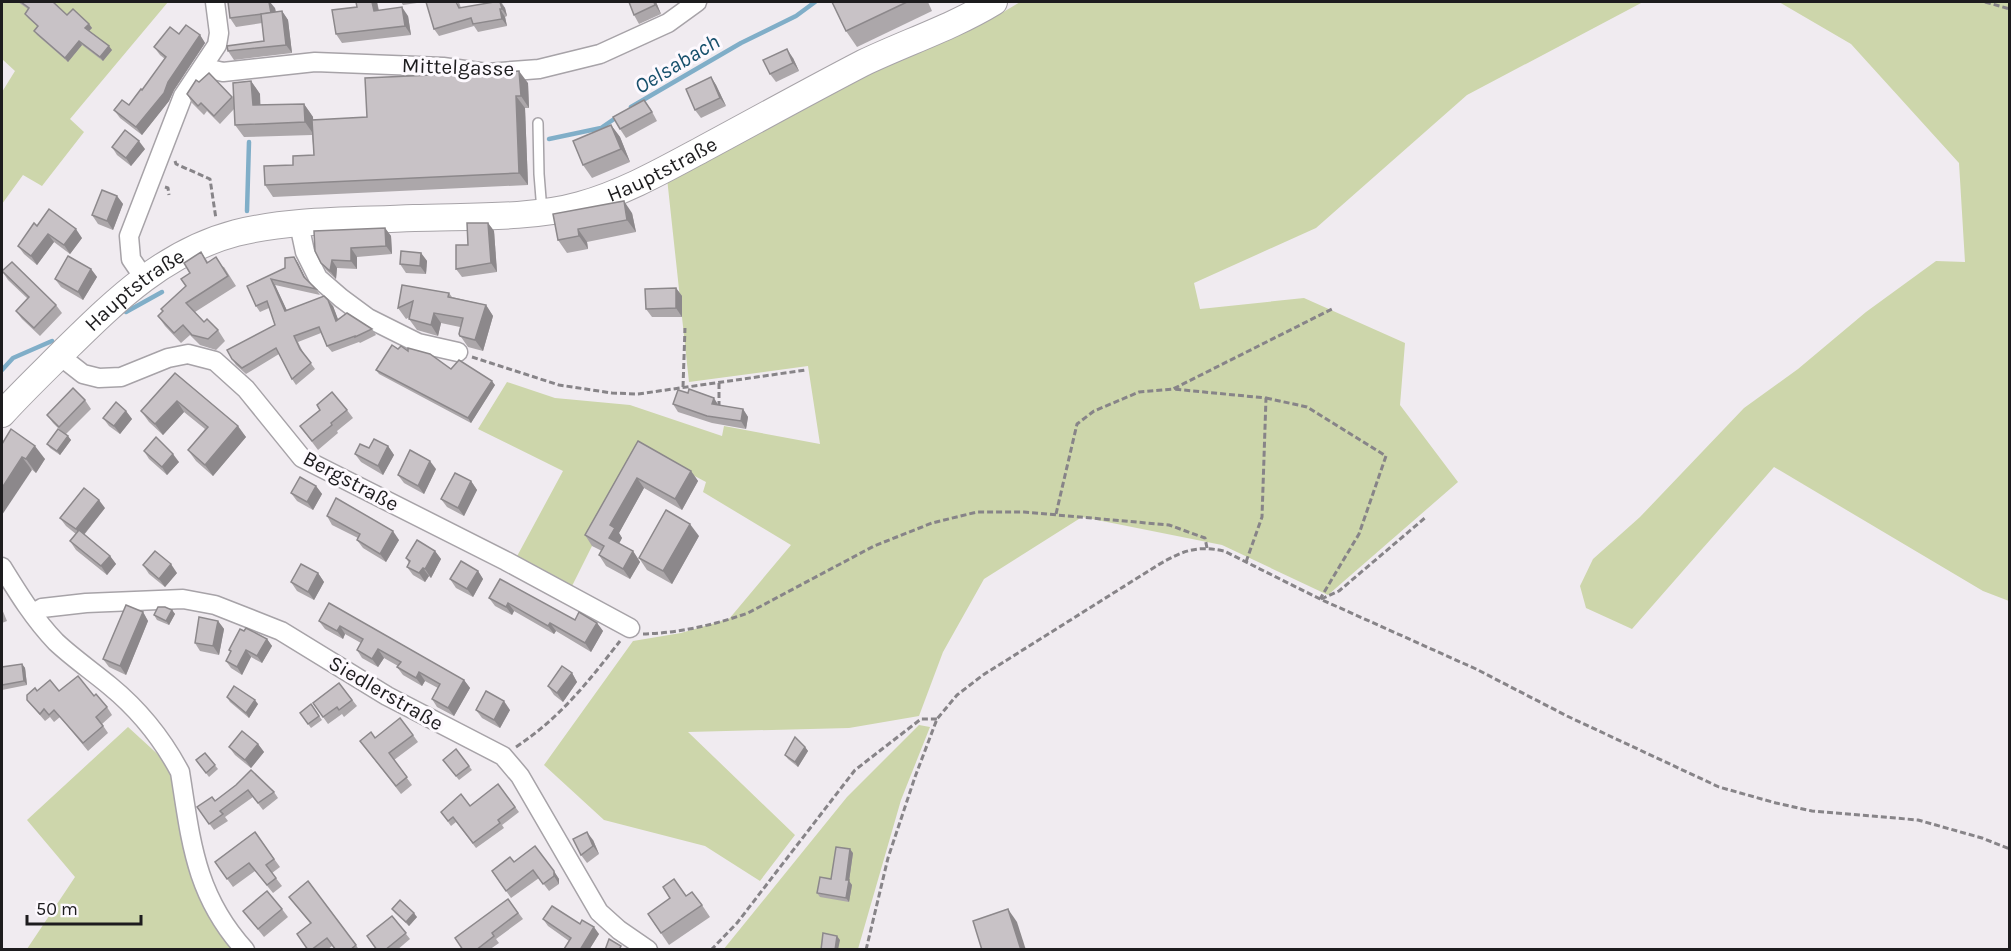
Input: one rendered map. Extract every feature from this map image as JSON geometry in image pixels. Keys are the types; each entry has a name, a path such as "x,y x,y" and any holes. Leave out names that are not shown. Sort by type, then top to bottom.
{"main road":[{"name":"Hauptstraße","path":"2,414 126,291 176,257 219,239 269,227 299,224 542,212 605,198 650,178 834,73 864,63 948,27 994,2"}],"street":[{"path":"144,278 131,259 129,236 183,96 205,66 218,40 219,26 215,2"},
{"name":"Mittelgasse","path":"205,66 222,72 315,62 424,66 488,73 539,69 610,50 668,23 697,2"},
{"path":"299,224 305,252 318,278 341,298 368,318 418,343 458,352"},
{"name":"Bergstraße","path":"60,356 82,374 99,378 121,377 168,358 188,354 215,361 246,389 302,458 506,561 630,628"},
{"path":"2,567 33,613 57,642 140,715 172,756 180,772 199,875 212,904 232,936 245,950"},
{"name":"Siedlerstraße","path":"33,613 42,608 183,599 215,605 281,630 387,696 502,756 520,776 599,912 619,930 648,950"}],"lane":[{"path":"538,123 538,174 542,212"}],"path":[{"path":"1985,2 2010,9"},
{"path":"164,143 170,146 176,164 210,179 219,239"},
{"path":"1173,389 1332,309"},
{"path":"683,387 685,328"},
{"path":"458,352 559,385 612,393 638,394 806,369"},
{"path":"719,382 719,412"},
{"path":"1056,514 1077,424 1094,411 1139,392 1173,389 1266,398 1307,407 1386,456 1359,534 1320,599"},
{"path":"1246,562 1262,517 1266,398"},
{"path":"502,756 541,730 581,691 630,628 643,633 661,633 748,613 874,546 932,523 977,512 1056,514 1169,525 1205,538 1207,548"},
{"path":"1320,599 1339,591 1426,517"},
{"path":"866,950 888,858 937,719 957,695 983,675 1039,639 1180,553 1207,548 1224,551 1320,599 1476,669 1567,716 1719,787 1812,811 1918,820 1982,838 2010,849"},
{"path":"711,950 737,923 855,770 921,719 937,719"}],"green space":[{"path":"2,2 168,2 70,119 84,132 42,186 23,175 2,204 2,92 15,71 2,59"},
{"path":"1020,2 1643,2 1467,95 1316,228 1194,283 1200,309 1304,298 1405,343 1400,405 1458,482 1328,595 1222,545 1082,517 984,579 943,652 919,716 849,728 688,732 795,835 760,881 705,846 604,820 544,765 633,641 681,633 729,619 791,545 703,492 706,482 645,450 571,588 515,560 563,471 478,429 507,382 555,398 630,405 722,436 724,426 820,444 808,366 689,382 667,178 877,65 922,49 1000,14"},
{"path":"1779,2 2009,2 2009,601 1983,591 1774,467 1632,629 1586,608 1580,586 1593,559 1640,517 1744,408 1798,369 1866,312 1936,261 1965,262 1959,163 1851,44"},
{"path":"919,725 930,727 901,800 858,949 723,950 847,797"},
{"path":"128,727 176,771 184,826 203,903 214,925 234,949 27,949 75,877 27,820"}],"building":[{"path":"21,2 53,2 67,15 73,9 89,24 85,28 109,46 100,57 79,41 65,58 34,31 38,26 25,14 29,8"},
{"path":"228,2 269,2 271,13 230,18"},
{"path":"356,2 372,2 374,11 402,7 405,26 336,34 332,10 357,7"},
{"path":"426,2 456,2 459,8 500,2 502,19 473,24 471,18 434,29"},
{"path":"629,2 654,2 655,5 634,15"},
{"path":"832,2 907,2 846,31"},
{"path":"282,11 286,45 228,51 227,46 264,41 261,14"},
{"path":"186,25 200,35 168,82 164,93 136,127 114,110 122,100 129,105 166,57 154,47 170,27 179,34"},
{"path":"787,49 793,63 770,74 763,60"},
{"path":"519,71 521,96 516,96 519,173 265,185 264,166 293,165 293,156 314,155 312,120 367,117 365,78"},
{"path":"209,73 232,97 214,116 201,103 198,106 187,94 196,80 199,82"},
{"path":"711,77 720,98 695,110 686,89"},
{"path":"251,81 253,105 304,104 305,122 235,125 233,83"},
{"path":"644,100 652,112 620,129 613,117"},
{"path":"611,125 621,149 583,165 573,141"},
{"path":"125,130 139,141 126,158 112,147"},
{"path":"102,190 117,196 107,221 92,215"},
{"path":"624,201 627,220 578,229 579,236 558,240 553,214"},
{"path":"49,209 76,229 64,245 48,234 31,256 18,246 34,223 37,226"},
{"path":"467,223 488,223 491,263 456,269 456,245 468,245"},
{"path":"385,228 386,246 351,248 351,261 332,260 330,271 321,263 315,251 314,231"},
{"path":"401,251 421,253 420,266 400,264"},
{"path":"201,252 207,263 216,257 228,276 186,303 204,322 207,319 218,330 208,339 192,335 183,325 174,333 158,316 163,311 161,309 186,286 181,279 190,273 184,263"},
{"path":"68,256 91,269 78,292 55,279"},
{"path":"294,257 304,277 316,289 271,279 285,311 324,296 328,300 336,321 347,313 372,329 327,346 319,327 294,336 300,349 311,363 292,379 276,348 242,368 232,359 227,350 275,325 267,301 256,306 247,286 285,268 285,258"},
{"path":"12,262 56,305 34,328 16,311 29,297 2,271"},
{"path":"402,285 449,293 448,297 486,305 475,340 460,336 463,318 434,313 431,325 409,319 413,301 398,308"},
{"path":"676,288 676,308 646,309 645,289"},
{"path":"392,345 398,349 401,346 408,351 408,348 430,354 451,369 459,360 492,381 468,418 376,370"},
{"path":"175,373 238,426 205,465 188,450 208,427 177,401 155,424 141,411"},
{"path":"73,388 85,400 59,427 47,415"},
{"path":"689,389 714,398 712,404 743,409 741,421 707,416 673,404 678,390 688,393"},
{"path":"332,392 347,410 312,441 300,426 320,410 317,405"},
{"path":"116,402 126,411 114,426 103,418"},
{"path":"11,429 35,446 26,459 22,457 2,488 2,444"},
{"path":"58,429 68,436 57,451 47,444"},
{"path":"156,437 173,454 162,467 144,451"},
{"path":"374,439 388,446 378,466 355,454 360,444 369,448"},
{"path":"638,441 691,471 675,499 637,478 610,525 615,528 609,538 633,551 623,569 599,555 604,546 585,535"},
{"path":"410,450 430,461 418,486 398,475"},
{"path":"455,473 471,481 458,508 441,499"},
{"path":"300,477 316,486 307,502 291,493"},
{"path":"84,488 99,500 76,529 60,518"},
{"path":"336,498 393,531 380,554 357,540 360,534 327,516"},
{"path":"666,510 690,524 663,571 639,558"},
{"path":"79,530 110,556 101,566 70,541"},
{"path":"417,540 435,551 425,569 423,568 419,573 407,567 410,561 406,558"},
{"path":"155,551 171,564 159,579 143,565"},
{"path":"461,561 478,571 467,589 450,579"},
{"path":"301,564 318,573 308,592 291,582"},
{"path":"500,579 575,620 579,612 597,623 585,643 550,623 548,626 508,603 506,607 489,598"},
{"path":"329,603 464,680 448,708 432,699 440,684 419,672 416,678 397,667 401,662 378,649 372,659 357,650 363,639 340,626 337,631 319,621"},
{"path":"126,605 143,612 120,666 103,659"},
{"path":"158,607 172,610 166,621 154,615"},
{"path":"199,617 218,621 213,646 195,643"},
{"path":"246,628 267,639 257,656 246,650 237,667 226,661 240,629 244,631"},
{"path":"22,664 24,681 2,685 2,667"},
{"path":"562,666 572,673 557,693 548,686"},
{"path":"78,676 94,696 96,694 107,707 96,717 103,726 83,743 54,710 49,715 44,709 40,714 27,700 27,695 35,688 37,691 50,680 59,691"},
{"path":"339,683 352,700 339,710 337,707 323,717 313,703"},
{"path":"234,686 255,700 246,713 227,697"},
{"path":"486,691 504,701 494,720 476,710"},
{"path":"311,704 319,716 308,724 300,713"},
{"path":"400,718 413,735 389,753 407,777 396,786 360,741 371,732 375,738"},
{"path":"242,731 258,744 245,760 229,747"},
{"path":"795,737 805,747 795,762 785,755"},
{"path":"456,749 469,766 456,776 443,760"},
{"path":"205,753 215,765 206,773 196,760"},
{"path":"251,770 274,792 258,803 248,790 220,811 223,814 209,824 197,807 212,797 215,801"},
{"path":"498,784 515,807 498,820 500,823 473,843 453,817 448,821 441,812 461,794 470,806"},
{"path":"255,832 274,859 266,865 276,878 267,885 249,863 227,879 215,862"},
{"path":"587,832 593,846 581,855 573,839"},
{"path":"535,846 554,871 554,876 543,884 533,870 506,891 492,871 510,857 514,862"},
{"path":"836,847 850,849 846,898 817,893 820,877 831,879"},
{"path":"674,879 686,896 692,892 702,905 661,933 648,914 670,898 663,887"},
{"path":"308,881 356,945 350,950 336,950 327,938 308,950 297,934 311,923 289,897"},
{"path":"267,891 282,909 258,929 243,911"},
{"path":"508,899 518,913 492,933 494,936 476,950 463,950 455,938"},
{"path":"400,900 414,913 406,922 392,909"},
{"path":"552,906 580,924 582,920 594,927 580,950 564,949 571,938 543,919"},
{"path":"1008,909 1021,950 982,950 973,921"},
{"path":"392,916 406,933 385,950 377,950 367,936"},
{"path":"823,933 837,936 835,950 821,950"},
{"path":"609,939 621,946 619,950 605,950"}],"waterway":[{"name":"Oelsabach","path":"631,107 741,43 796,16 815,2"},
{"name":"Oelsabach","path":"549,139 601,128 617,117"},
{"name":"Oelsabach","path":"247,211 249,142"},
{"name":"Oelsabach","path":"126,312 162,292"},
{"name":"Oelsabach","path":"2,370 13,358 52,341"}]}
